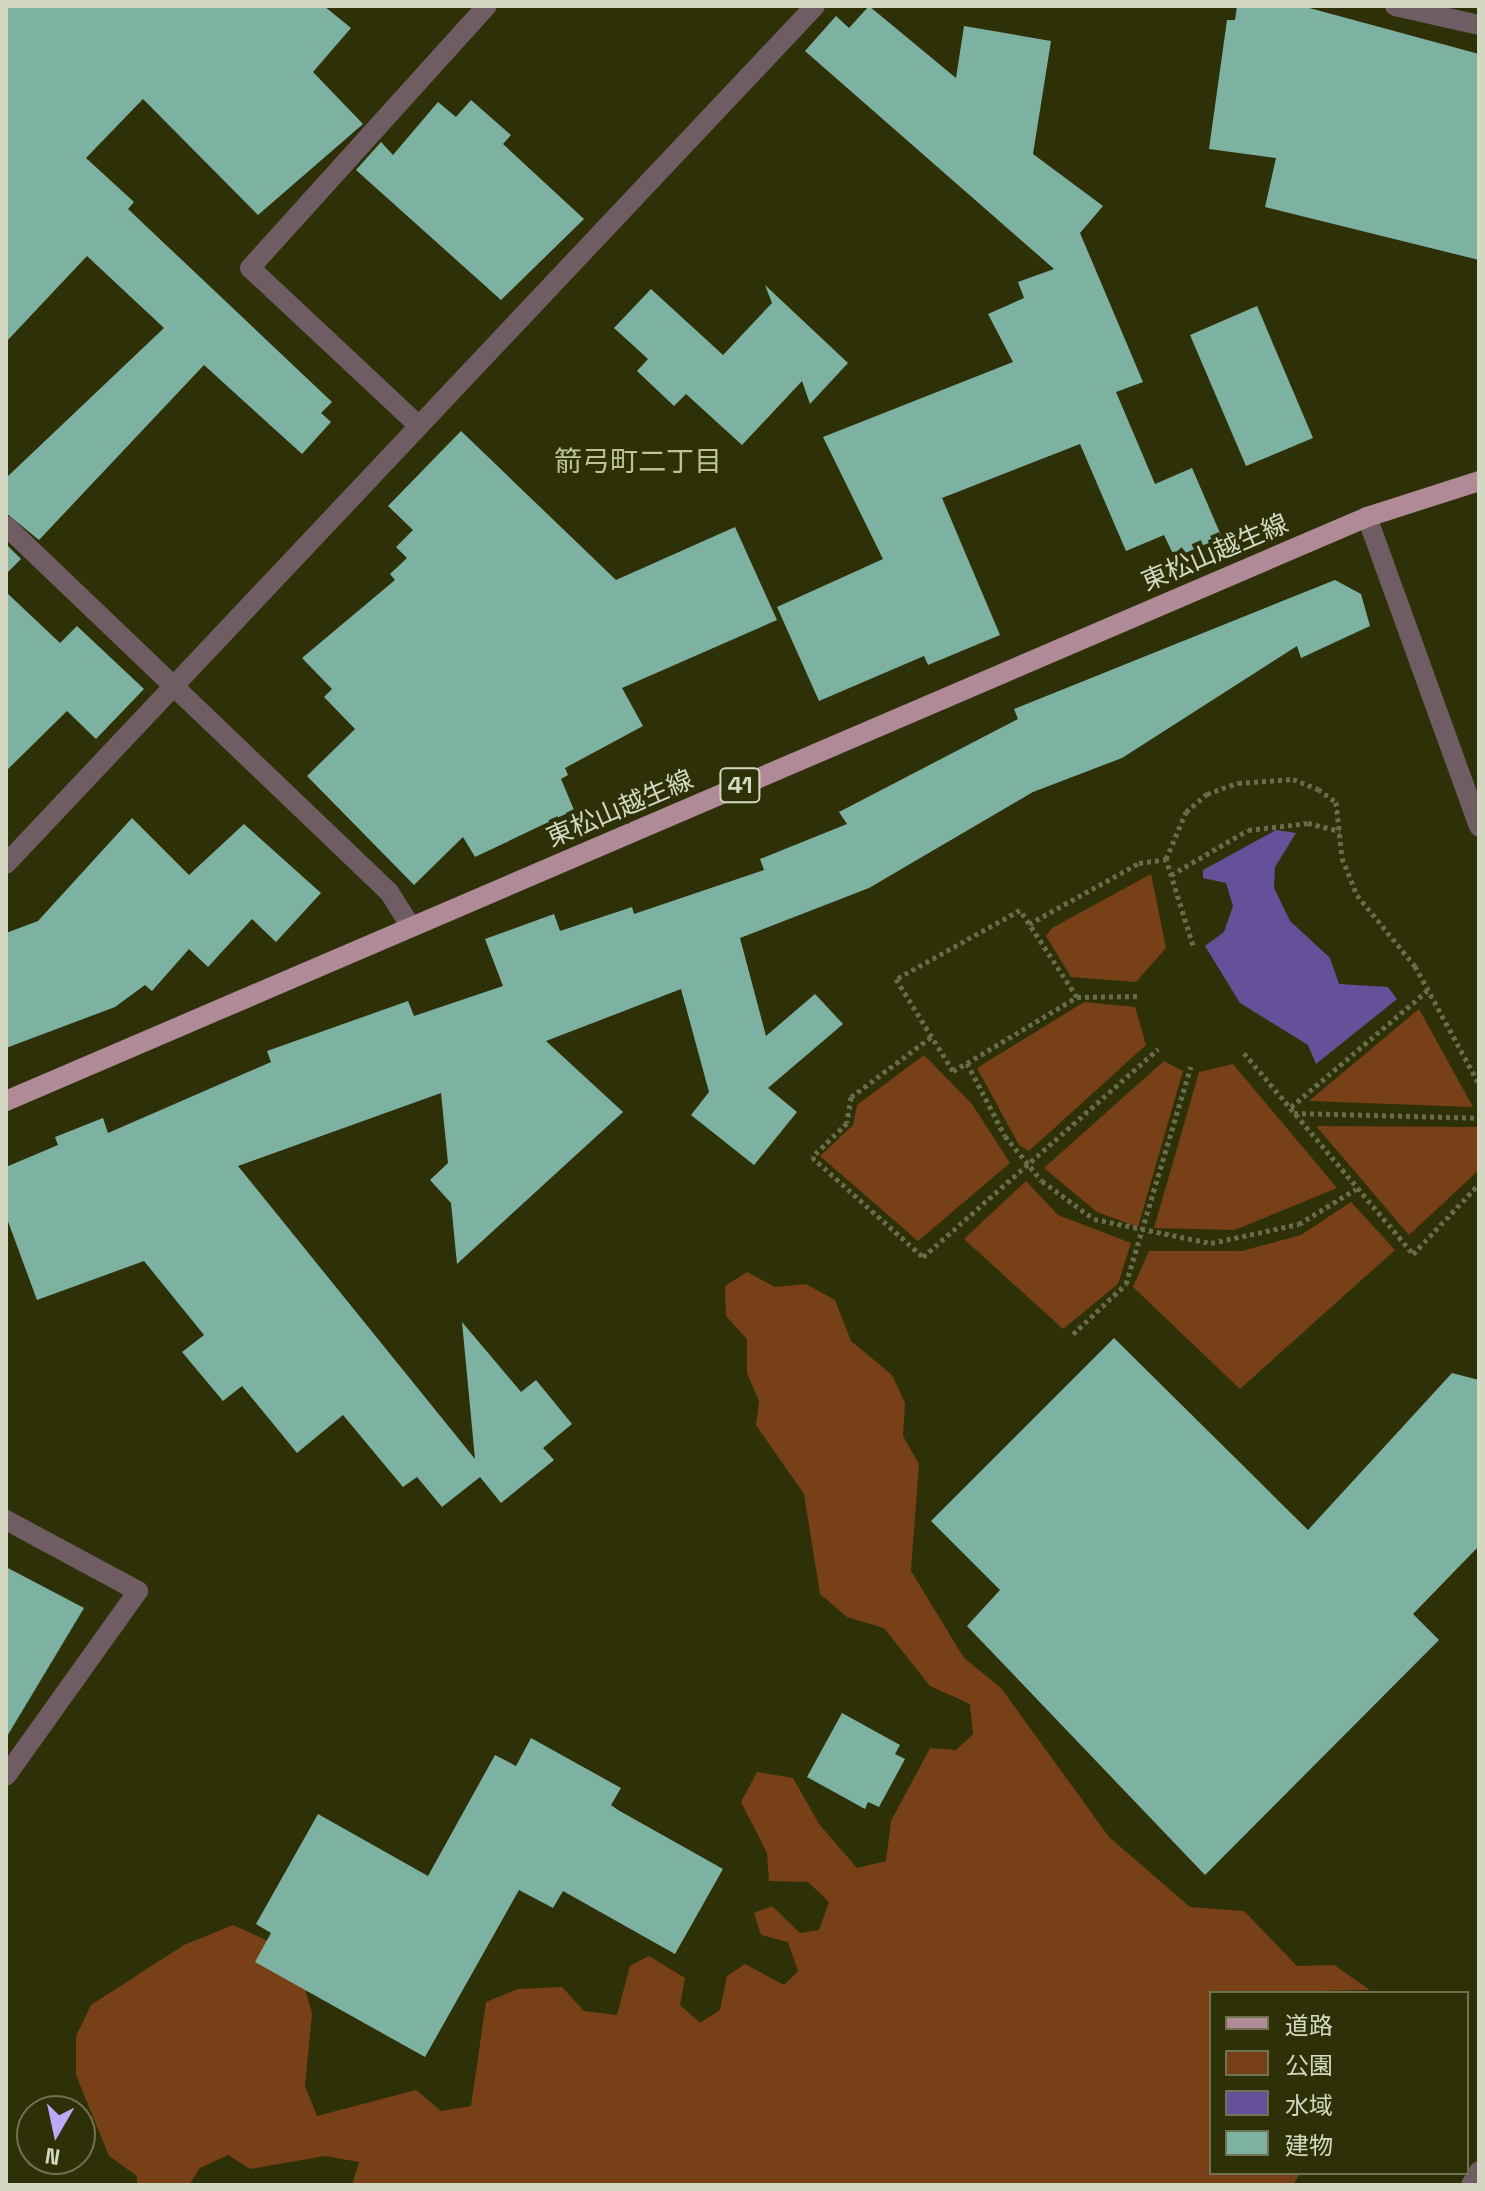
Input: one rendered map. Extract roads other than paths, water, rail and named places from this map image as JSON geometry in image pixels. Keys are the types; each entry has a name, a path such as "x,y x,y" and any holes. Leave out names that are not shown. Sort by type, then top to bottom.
{"main road":[{"name":"東松山越生線","path":"6,1101 1367,517 1479,481"}],"street":[{"path":"419,426 250,268 487,6"},
{"path":"6,864 815,6"},
{"path":"1395,6 1479,25"},
{"path":"1367,517 1479,826"},
{"path":"6,526 389,892 411,927"},
{"path":"6,1520 138,1591 6,1776"},
{"path":"1471,2185 1479,2171"}],"water":[{"path":"1276,830 1296,833 1275,867 1274,888 1290,921 1330,958 1339,984 1388,987 1397,999 1316,1064 1308,1045 1240,1003 1205,946 1224,932 1233,906 1226,883 1203,878 1203,870"}],"district":[{"name":"箭弓町二丁目","path":"638,461"}]}
